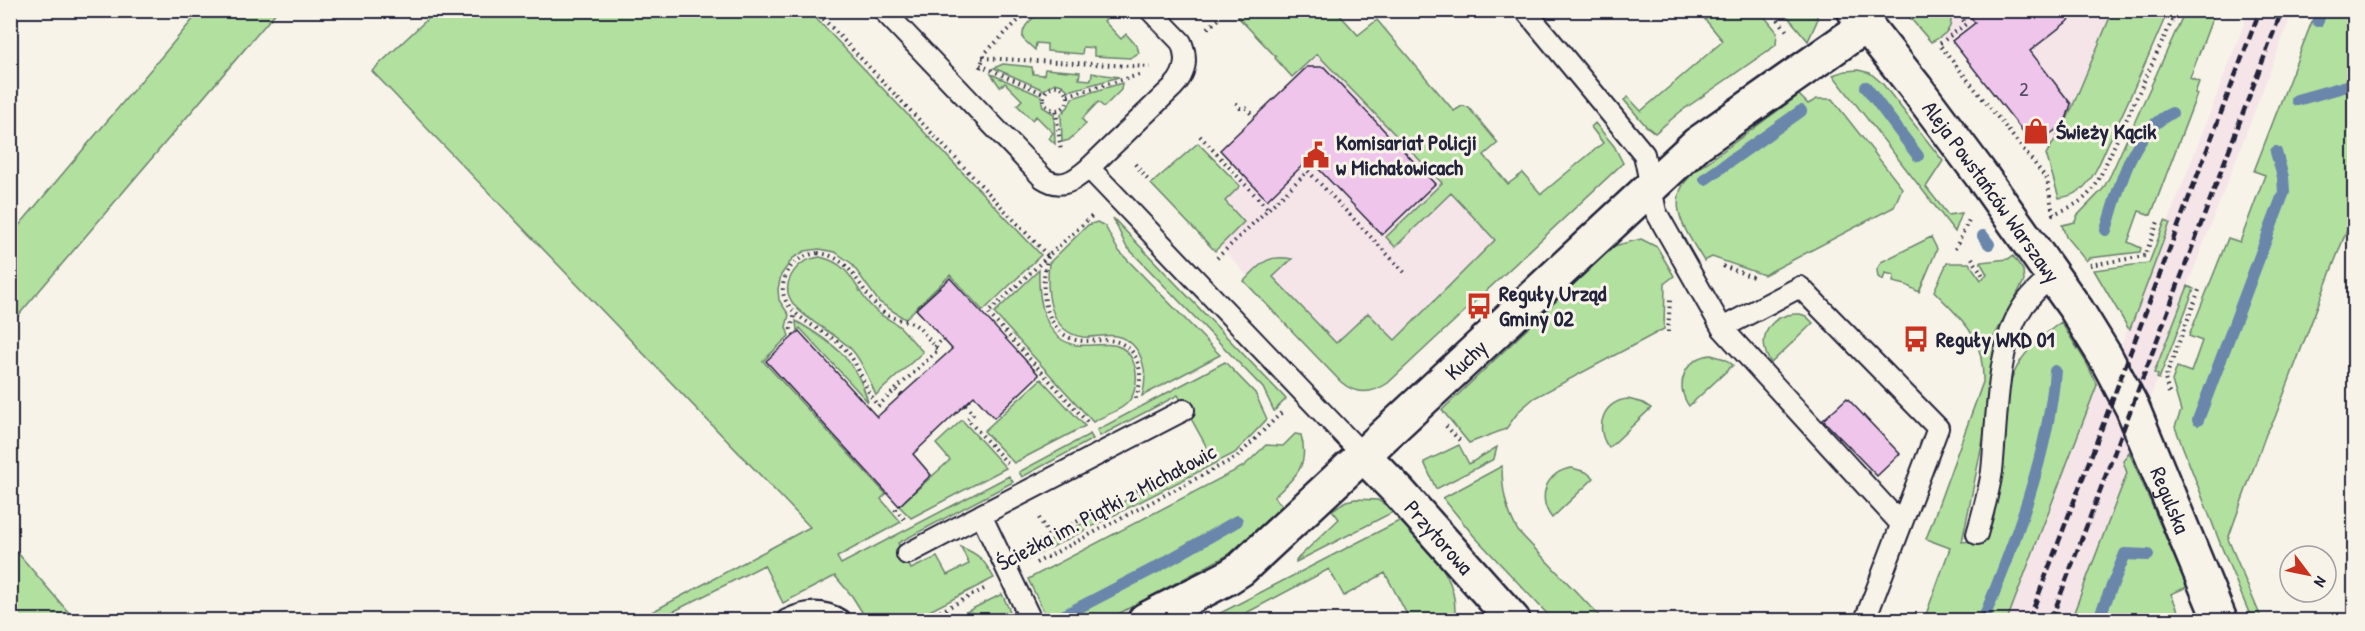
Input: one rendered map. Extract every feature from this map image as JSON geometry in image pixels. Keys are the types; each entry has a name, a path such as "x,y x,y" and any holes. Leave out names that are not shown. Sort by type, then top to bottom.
{"street":[{"name":"Kuchy","path":"1145,621 1241,569 1697,144 1860,19"},
{"name":"Aleja Powstańców Warszawy","path":"1860,19 2066,271 2076,309 2120,381"},
{"name":"Regulska","path":"2120,381 2220,621"},
{"name":"Przytorowa","path":"1363,455 1398,490 1501,616"}],"lane":[{"path":"883,10 1043,178 1058,184 1068,183 1089,168 1182,76 1185,62 1184,49 1150,10"},
{"path":"1525,10 1644,154 1656,212 1722,328 1900,523"},
{"path":"1089,168 1363,455"},
{"path":"1977,534 1991,474 1998,402 2008,336 2019,311 2037,290 2066,271"},
{"path":"1722,328 1800,287 1938,428 1900,523 1865,621"},
{"path":"907,554 1184,410"},
{"path":"981,516 1031,621"},
{"path":"787,621 808,612 820,612 840,621"}],"path":[{"path":"815,10 1048,256"},
{"path":"980,72 982,58 1029,10"},
{"path":"1771,10 1793,41"},
{"path":"1956,10 1966,24 1939,44 2047,179 2053,214 2073,208 2097,183 2176,10"},
{"path":"982,58 1152,71"},
{"path":"1152,71 1156,61"},
{"path":"980,65 1045,94"},
{"path":"1068,95 1152,71"},
{"path":"1057,86 1064,89 1068,95 1066,106 1056,111 1046,105 1045,94 1049,88 1057,86"},
{"path":"1236,103 1240,108 1246,108 1254,117"},
{"path":"1056,111 1061,155"},
{"path":"1200,136 1268,209"},
{"path":"1055,154 1069,153"},
{"path":"1225,250 1308,171 1407,275"},
{"path":"1955,249 1972,213"},
{"path":"1098,215 1088,218 988,313 1089,424 1103,452"},
{"path":"2066,271 2145,256 2159,219"},
{"path":"818,253 827,254 850,268 881,310 897,320 913,323 938,350 878,406 848,352 829,335 795,313 783,297 782,290 786,274 800,259 818,253"},
{"path":"1048,256 1044,269 1044,297 1054,324 1063,334 1074,339 1119,342 1133,352 1141,368 1142,377 1132,406"},
{"path":"1972,258 1983,277"},
{"path":"1719,265 1756,278"},
{"path":"2170,397 2165,379 2199,290"},
{"path":"1668,332 1670,295"},
{"path":"794,335 791,329 795,313"},
{"path":"935,347 942,339"},
{"path":"896,390 901,395"},
{"path":"965,405 973,414 967,419 1012,470"},
{"name":"Ścieżka im. Piątki z Michałowic","path":"924,621 1006,569 1238,457 1283,409"},
{"path":"1006,569 1208,452"},
{"path":"895,509 910,524"}],"shaded area":[{"path":"1921,11 2113,11 2066,122 2046,154 2046,137 2028,138 1977,74 1980,72 1986,46 1970,25 1946,43"},
{"path":"2249,11 2293,11 2154,373 2159,375 2126,459 2123,461 2127,473 2071,620 2007,620 2097,385 2102,394 2128,328 2130,329 2170,223 2168,222"},
{"path":"1317,18 1533,244 1405,362 1308,345 1218,243 1192,224 1243,175 1220,150 1294,79 1275,58"}],"green space":[{"path":"1246,10 1343,11 1339,14 1358,35 1377,20 1454,111 1462,106 1468,107 1498,143 1484,155 1508,184 1523,173 1541,194 1603,143 1591,127 1595,123 1614,146 1623,163 1388,383 1364,392 1352,389 1341,382 1244,281 1260,265 1270,259 1292,259 1273,277 1336,343 1368,313 1395,340 1495,240 1451,193 1395,247 1386,237 1442,183 1317,54 1292,77 1238,17"},
{"path":"2113,10 2168,11 2095,172 2081,189 2072,195 2059,198 2046,154 2066,122"},
{"path":"200,11 277,11 11,324 11,235"},
{"path":"436,11 809,11 1041,255 983,311 950,275 905,319 879,302 851,263 835,252 819,249 805,251 793,258 781,275 778,289 779,300 789,315 786,327 789,336 763,361 886,494 881,499 901,522 837,557 841,564 1009,476 1013,482 898,543 911,569 937,557 947,575 969,564 961,547 981,559 994,578 912,620 867,620 852,596 835,576 783,603 764,565 657,620 637,620 810,527 372,71"},
{"path":"1051,11 1105,11 1109,16 1104,21 1121,39 1126,34 1137,46 1139,53 1130,58 1094,56 1094,48 1083,47 1082,54 1047,51 1047,44 1036,43 1035,50 1023,39 1025,27 1039,12 1044,17"},
{"path":"1698,11 1760,11 1777,32 1776,45 1680,112 1655,133 1624,100 1628,97 1641,111 1723,41"},
{"path":"1783,11 1817,11 1817,21 1808,41"},
{"path":"1904,11 1947,11 1951,21 1950,26 1945,34 1931,42"},
{"path":"2185,11 2215,11 2190,78 2199,82 2195,93 2197,94 2151,215 2139,211 2128,242 2141,248 2140,252 2089,258 2086,261 2066,237 2062,225 2075,222 2077,216 2103,189"},
{"path":"2215,11 2229,11 2227,15"},
{"path":"2316,11 2354,11 2354,211 2274,420 2266,434 2228,539 2262,620 2252,620 2175,427 2181,411 2172,381 2177,367 2191,372 2202,341 2189,336 2228,238 2240,242 2265,175 2254,171"},
{"path":"1003,64 1032,67 1033,74 1044,75 1045,69 1080,72 1079,79 1091,80 1092,73 1119,77 1069,91 1055,83 1044,90 994,68"},
{"path":"1858,70 1870,73 1882,83 1943,161 1926,187 1948,215 1962,213 1955,232 1833,75"},
{"path":"991,74 1041,96 1043,107 1054,114 1055,144 1049,138 1053,133 1036,116 1032,120 1017,105 1022,100 1005,83 1000,87"},
{"path":"1122,83 1121,90 1104,107 1098,102 1082,119 1086,124 1069,140 1062,142 1061,114 1068,107 1072,98"},
{"path":"1799,95 1808,104 1817,99 1832,99 1902,188 1894,207 1764,275 1712,257 1704,261 1688,235 1680,216 1678,206 1683,185 1694,172"},
{"path":"1198,143 1240,186 1225,201 1244,222 1215,251 1151,184"},
{"path":"1113,218 1286,399 1274,411 1263,388 1126,246"},
{"path":"2165,221 2170,223 2130,329 2094,270 2149,263"},
{"path":"1097,222 1105,226 1118,250 1220,355 1142,396 1144,368 1138,352 1132,345 1116,336 1083,337 1071,334 1062,327 1056,319 1049,297 1049,263 1088,225"},
{"path":"1931,237 1937,249 1919,292 1906,285 1893,282 1894,275 1885,273 1883,280 1878,277 1877,270 1881,262"},
{"path":"1641,239 1657,247 1674,276 1665,283 1664,329 1534,398 1519,411 1506,429 1469,443 1442,410 1614,246"},
{"path":"2013,256 2023,270 2024,281 1994,337 1993,382 1987,400 1983,440 1962,542 1972,541 2008,388 2022,358 2043,336 2061,322 2086,362 2097,385 2007,620 1924,620 1950,548 1926,539 1983,382 1980,352 1976,341 1963,321 1934,291 1947,263 1969,263 1981,280 1987,274 1980,262 2008,259"},
{"path":"820,257 840,265 873,308 900,327 923,352 876,395 863,366 852,350 797,309 790,299 787,288 791,276 803,262"},
{"path":"1039,270 1042,304 1056,335 1076,345 1111,345 1122,348 1128,353 1135,367 1136,384 1130,399 1118,410 1093,422 994,313"},
{"path":"2188,286 2194,289 2159,379 2154,373"},
{"path":"1800,314 1813,323 1771,363 1764,345 1768,328 1781,317"},
{"path":"796,321 832,345 850,363 868,402 800,328 797,331"},
{"path":"1711,355 1725,359 1733,365 1689,406 1682,390 1684,374 1694,361"},
{"path":"1225,362 1255,393 1267,419 1235,453 1021,563 1018,558 1211,455 1178,395 1100,436 1097,430"},
{"path":"1041,379 1085,426 1014,463 984,431"},
{"path":"1628,399 1651,408 1609,448 1602,433 1603,417 1612,405"},
{"path":"962,420 1006,468 911,518 899,506 950,460 936,444"},
{"path":"1090,434 1093,439 1022,477 1019,472"},
{"path":"1295,434 1301,435 1304,455 1294,477 1274,497 1283,506 1228,555 1107,620 1048,620 1028,579 1244,466 1266,445 1283,446"},
{"path":"1459,445 1469,464 1497,447 1494,459 1436,489 1424,462"},
{"path":"2129,452 2187,587 2171,594 2182,620 2071,620 2127,473 2123,461"},
{"path":"1502,466 1506,500 1510,516 1518,531 1603,620 1553,620 1474,536 1443,498"},
{"path":"1572,468 1586,472 1594,478 1552,518 1545,502 1546,487 1556,474"},
{"path":"1378,500 1395,511 1296,562 1339,519 1332,510 1346,501"},
{"path":"1403,519 1432,553 1448,577 1455,605 1454,620 1410,620 1385,573 1344,596 1329,569 1233,620 1207,620"},
{"path":"11,545 75,620 11,620"},
{"path":"1002,594 1014,620 950,620"}],"building":[{"path":"1966,10 2082,10 2030,51 2071,104 2065,123 2046,137 2028,138 1952,41 1975,23"},
{"name":"Komisariat Policji w Michałowicach","path":"1307,67 1324,67 1435,184 1382,235 1309,159 1267,200 1220,150"},
{"path":"950,278 1039,375 994,418 974,396 913,454 931,475 899,506 766,361 799,331 877,417 952,349 916,309"},
{"path":"1847,398 1900,454 1877,476 1823,420"}],"waterway":[{"path":"2318,21 2321,10"},
{"path":"2297,100 2354,84"},
{"path":"1866,87 1918,156"},
{"path":"1705,179 1801,111"},
{"path":"2106,230 2128,163 2137,147 2158,121 2172,113"},
{"path":"2198,420 2284,192 2283,177 2276,152"},
{"path":"1983,236 1989,244"},
{"path":"1983,620 2007,560 2038,467 2055,371"},
{"path":"1055,620 1155,568 1237,521"},
{"path":"2098,620 2125,554 2148,555"}],"railway":[{"path":"2029,620 2260,10"},
{"path":"2051,620 2282,10"}],"place":[{"name":"Świeży Kącik","path":"2036,131"},
{"name":"Komisariat Policji w Michałowicach","path":"1316,155"},
{"name":"Reguły Urząd Gminy 02","path":"1479,306"},
{"name":"Reguły WKD 01","path":"1916,339"}]}
